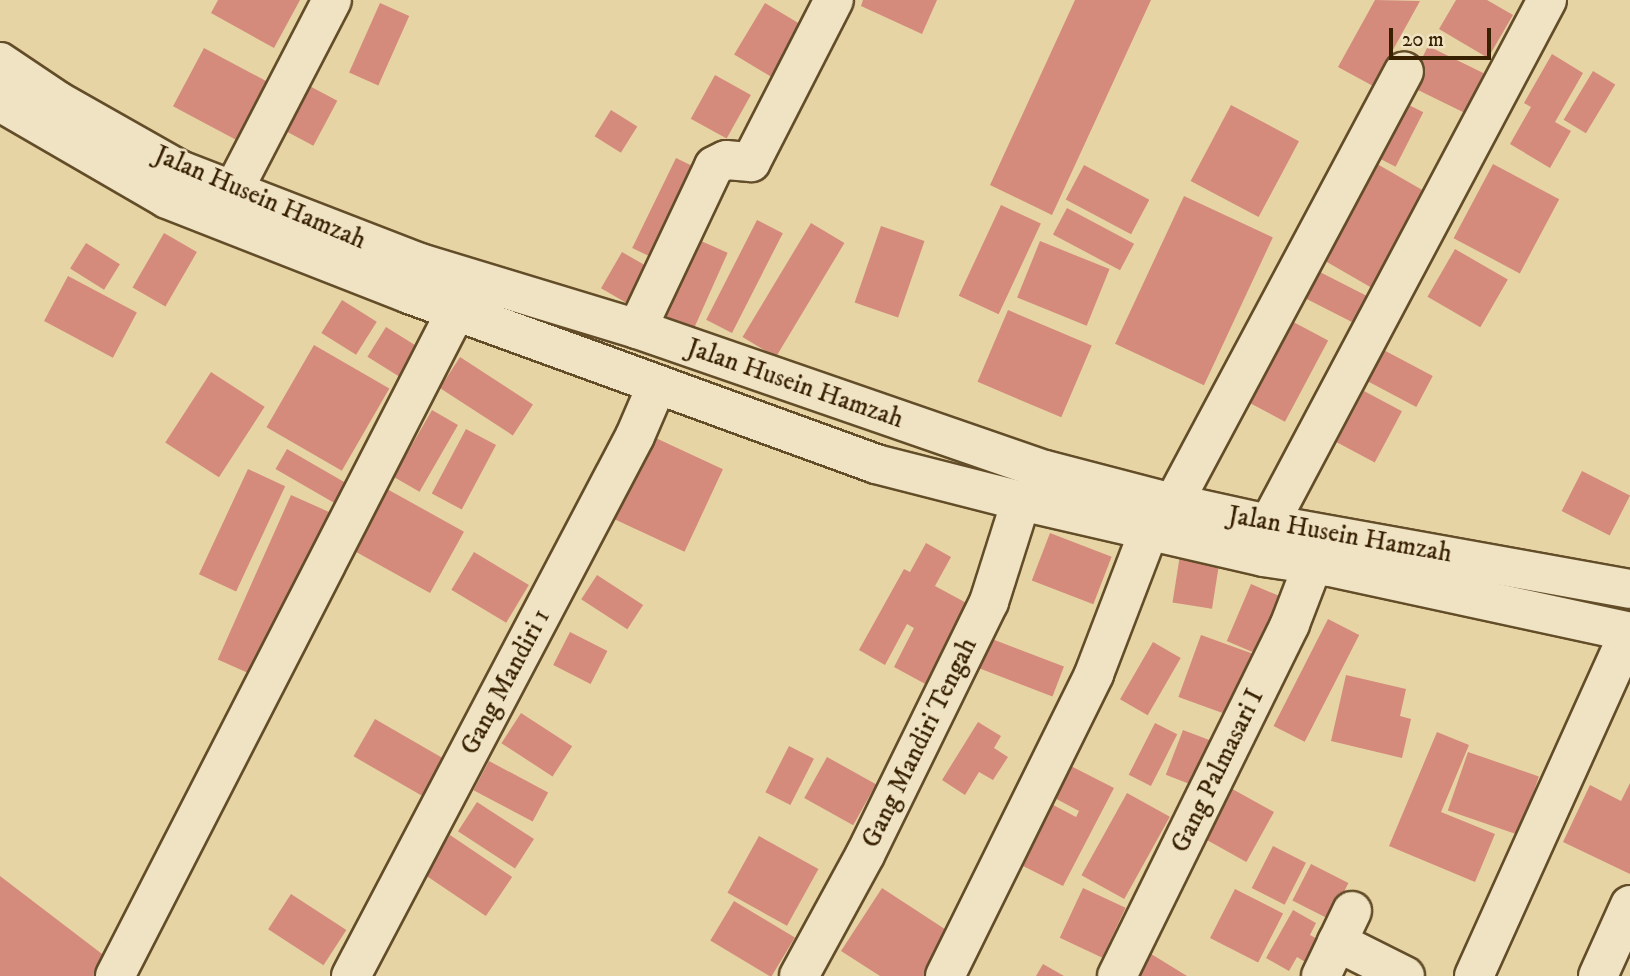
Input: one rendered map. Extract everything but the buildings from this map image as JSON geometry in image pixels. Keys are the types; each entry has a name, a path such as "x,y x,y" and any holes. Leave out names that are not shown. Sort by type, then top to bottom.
{"street":[{"path":"233,191 332,0"},
{"path":"637,329 714,166 726,160 751,162 834,0"},
{"path":"1269,524 1547,0"},
{"name":"Jalan Husein Hamzah","path":"0,62 58,101 180,170 233,191 420,263 637,329 1045,470 1269,524 1613,585"},
{"path":"1174,502 1404,72"},
{"name":"Jalan Husein Hamzah","path":"0,102 167,199 456,311 876,464 1149,531 1629,632"},
{"path":"518,334 529,297"},
{"path":"115,976 456,311"},
{"name":"Gang Mandiri 1","path":"351,976 635,436 657,385"},
{"name":"Gang Mandiri Tengah","path":"799,976 865,856 989,602 1021,501"},
{"path":"945,976 1094,674 1149,531"},
{"name":"Gang Palmasari I","path":"1117,976 1290,624 1313,564"},
{"path":"1586,622 1613,585"},
{"path":"1474,976 1629,632"},
{"path":"1598,976 1630,905"},
{"path":"1321,976 1345,927 1405,976"}]}
